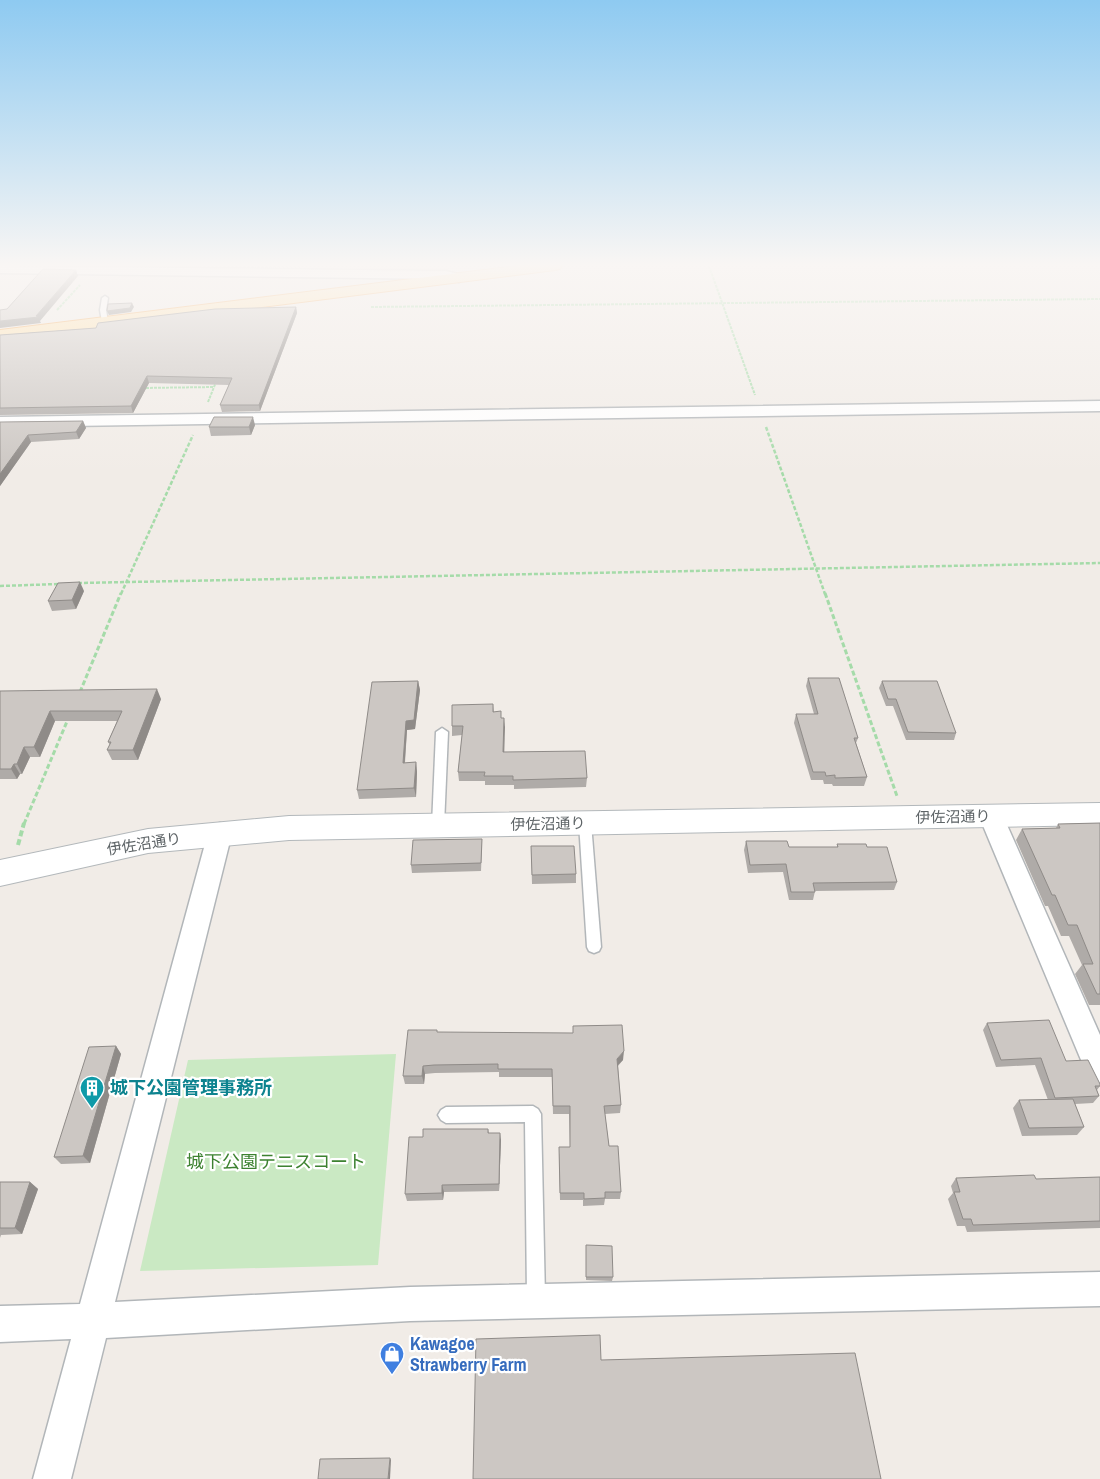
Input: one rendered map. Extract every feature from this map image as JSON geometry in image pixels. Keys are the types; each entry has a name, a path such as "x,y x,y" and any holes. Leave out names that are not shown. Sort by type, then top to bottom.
{"street":[{"path":"0,422 1100,406"},
{"name":"伊佐沼通り","path":"6,872 148,841 289,828 1100,814"},
{"path":"991,816 1100,1069"},
{"path":"52,1479 220,833"},
{"path":"0,1324 93,1321 410,1304 1100,1289"}],"lane":[{"path":"438,826 442,732"},
{"path":"585,823 594,947"},
{"path":"446,1115 533,1114 536,1302"}],"path":[{"path":"733,335 906,818"},
{"path":"80,692 126,582 217,380"},
{"path":"134,388 214,387"},
{"path":"78,583 1100,563"},
{"path":"0,586 68,583"},
{"path":"6,872 21,830 72,710"}],"green space":[{"name":"城下公園テニスコート","path":"396,1054 378,1265 140,1271 188,1060"}],"building":[{"path":"0,335 285,335 259,405 220,405 232,378 147,376 131,406 0,408"},
{"path":"214,417 253,417 249,427 209,427"},
{"path":"83,421 76,432 28,435 0,474 0,422"},
{"path":"80,582 72,600 48,601 58,583"},
{"path":"808,678 839,678 858,738 854,738 867,777 835,778 835,775 826,776 825,772 813,772 796,714 818,714"},
{"path":"418,681 414,720 406,721 403,763 416,762 414,788 357,790 372,682"},
{"path":"882,681 937,681 956,733 908,732 896,699 888,699"},
{"path":"157,689 133,750 107,750 111,742 108,742 122,711 50,711 34,747 24,747 17,764 14,764 11,769 0,769 0,691"},
{"path":"493,704 493,712 501,711 501,718 504,718 503,752 585,751 587,778 513,780 513,776 484,776 485,772 458,772 463,726 452,726 452,705"},
{"path":"1100,823 1100,994 1097,994 1083,964 1093,964 1077,925 1068,925 1022,829 1060,828 1058,824"},
{"path":"482,839 481,863 411,865 413,840"},
{"path":"746,841 787,841 789,847 838,847 837,844 866,844 867,847 887,847 897,882 813,883 815,892 791,892 786,864 750,865"},
{"path":"531,846 574,846 576,874 532,875"},
{"path":"1049,1020 1066,1061 1088,1060 1100,1084 1100,1086 1095,1086 1099,1096 1055,1098 1041,1058 1001,1060 987,1023"},
{"path":"622,1025 624,1051 617,1059 621,1105 604,1106 609,1146 618,1146 621,1192 605,1192 605,1198 584,1199 584,1193 560,1193 559,1147 570,1147 570,1106 553,1106 552,1069 498,1069 498,1064 434,1065 423,1066 422,1076 403,1076 408,1030 573,1033 573,1026"},
{"name":"城下公園管理事務所","path":"116,1046 83,1156 54,1157 89,1047"},
{"path":"1073,1099 1084,1127 1029,1128 1019,1100"},
{"path":"423,1129 488,1129 488,1133 500,1133 499,1184 442,1185 442,1193 405,1194 409,1137 423,1137"},
{"path":"1034,1175 1036,1179 1100,1177 1100,1221 973,1225 971,1219 963,1219 954,1192 960,1192 956,1178"},
{"path":"0,1182 30,1182 15,1228 0,1228"},
{"path":"586,1245 612,1246 613,1277 586,1277"},
{"path":"600,1335 601,1360 855,1353 881,1479 473,1479 476,1339"},
{"path":"390,1458 388,1479 318,1479 320,1459"}],"place":[{"name":"城下公園管理事務所","path":"92,1109"},
{"name":"Kawagoe Strawberry Farm","path":"392,1375"}]}
